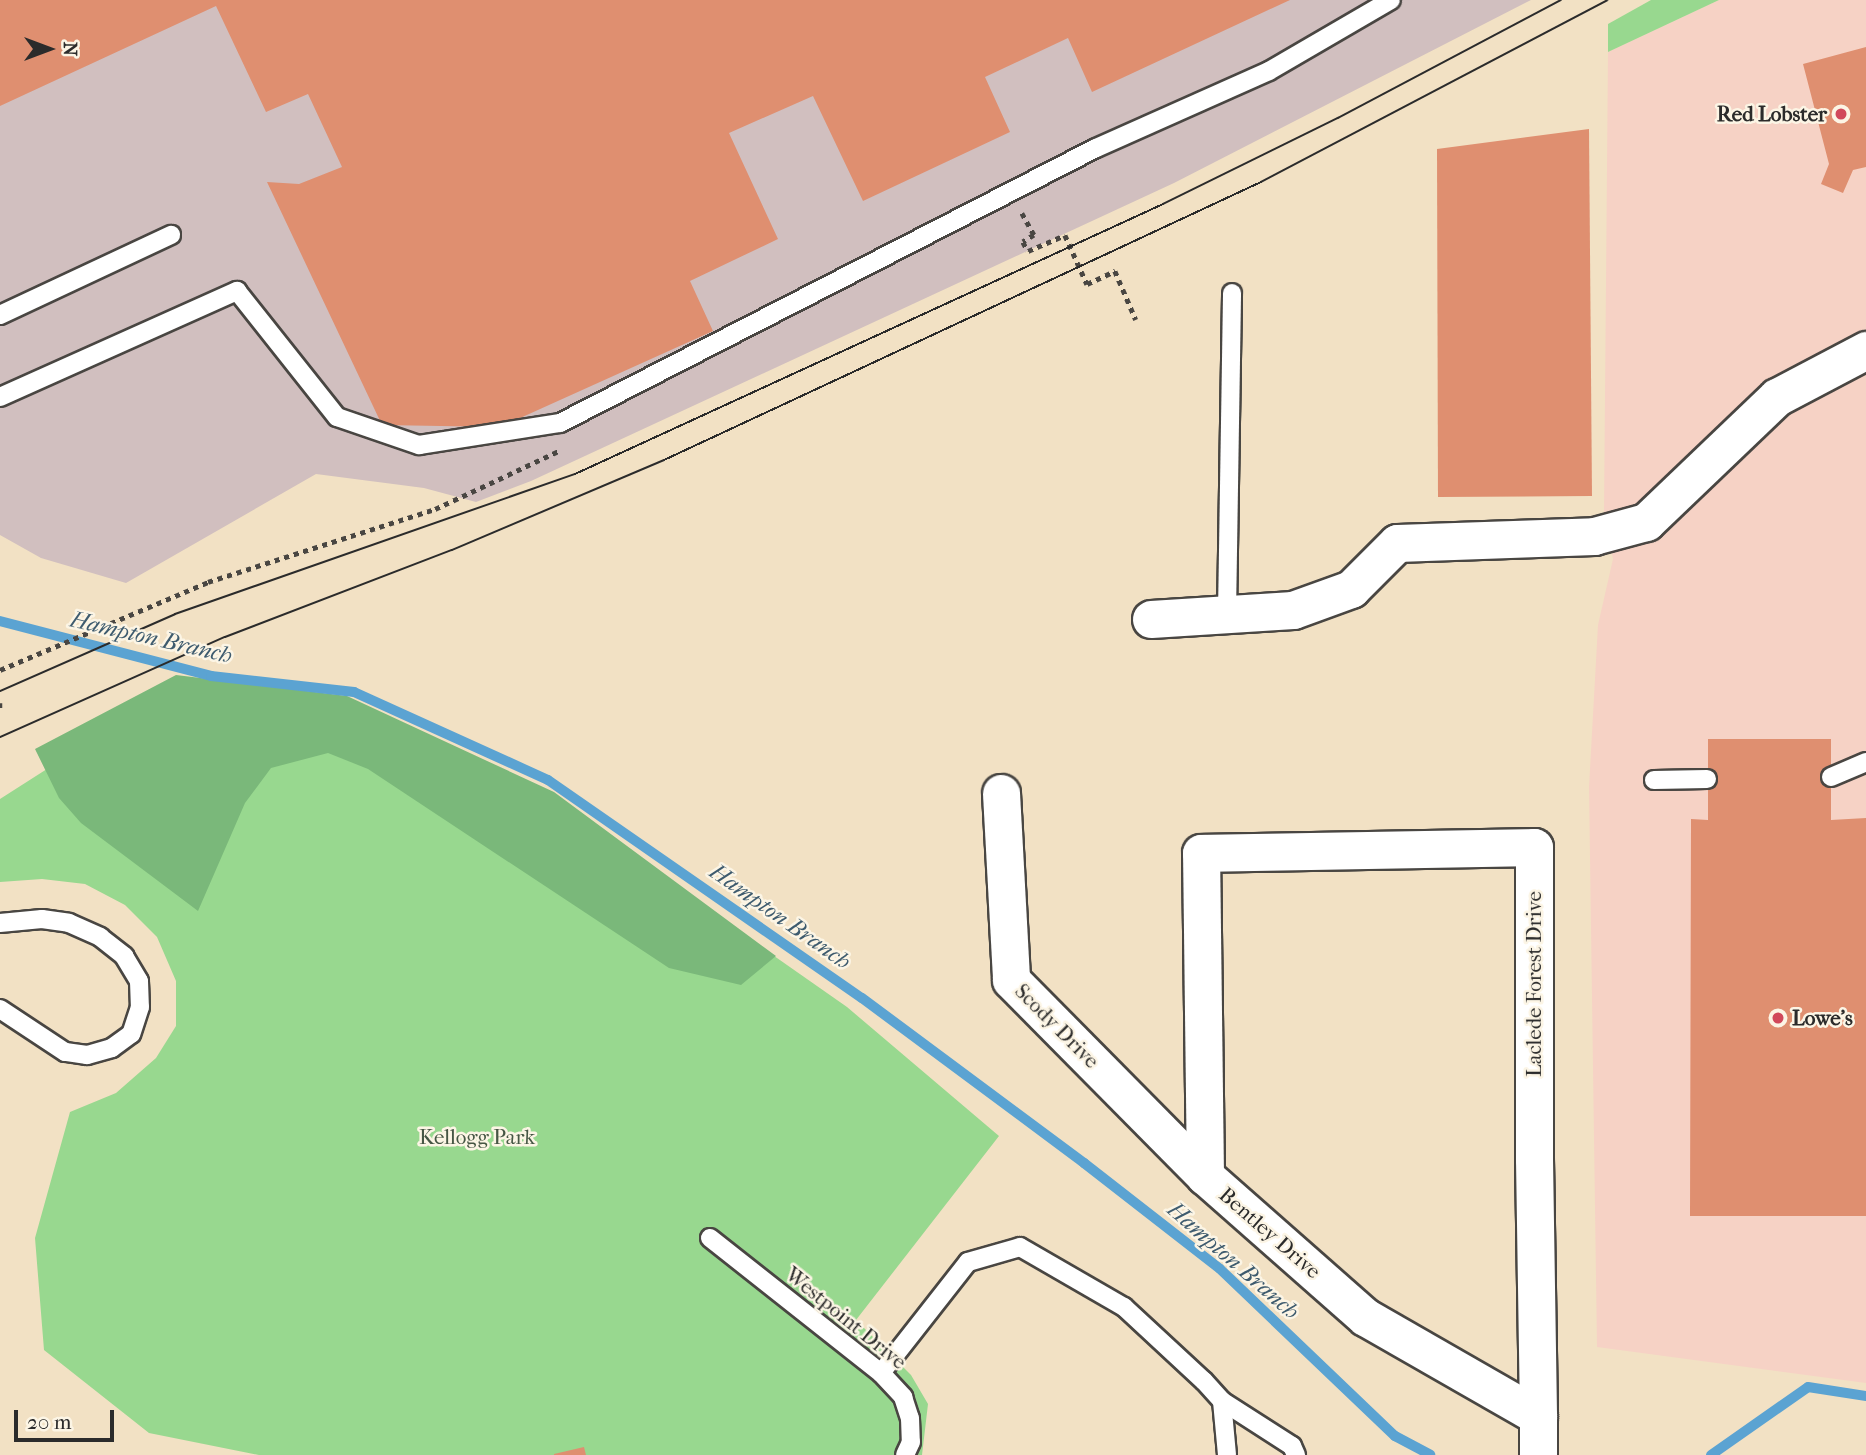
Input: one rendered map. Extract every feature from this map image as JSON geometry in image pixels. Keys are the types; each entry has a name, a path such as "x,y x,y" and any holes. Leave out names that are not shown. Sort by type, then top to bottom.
{"street":[{"path":"1151,619 1293,610 1351,589 1397,543 1594,536 1646,522 1777,397 1866,350"},
{"name":"Scody Drive","path":"1001,793 1011,980 1205,1175"},
{"name":"Laclede Forest Drive","path":"1201,853 1534,847 1538,1455"},
{"name":"Bentley Drive","path":"1201,853 1205,1175 1366,1317 1538,1416"}],"lane":[{"path":"0,397 237,291 337,417 419,444 560,423 1096,148 1269,71 1391,0"},
{"path":"0,315 171,235"},
{"path":"1227,614 1232,293"},
{"path":"1831,777 1866,762"},
{"path":"1654,780 1707,779"},
{"path":"0,923 42,919 69,923 100,937 124,956 139,981 140,1007 131,1034 112,1048 87,1055 65,1052 0,1009"},
{"name":"Westpoint Drive","path":"710,1238 881,1373 904,1397 910,1418 911,1443 905,1455"},
{"path":"881,1373 968,1262 1020,1247 1124,1307 1222,1401 1292,1446 1296,1455"},
{"path":"1222,1401 1227,1455"}],"path":[{"path":"1026,222 1034,236 1023,242 1028,251 1065,235 1087,284 1115,271 1136,320"},
{"path":"0,670 208,582 435,509 563,449 560,423"},
{"path":"0,703 0,711"}],"shaded area":[{"path":"0,0 1531,0 1174,183 531,481 476,502 424,488 316,474 126,583 41,558 0,535"},
{"path":"1719,0 1866,0 1866,1383 1597,1347 1589,787 1598,625 1613,559 1604,512 1608,52"}],"green space":[{"path":"1651,0 1719,0 1608,52 1608,24"},
{"path":"176,675 347,696 554,792 776,956 741,985 669,968 368,769 328,753 271,768 245,803 198,911 81,823 59,798 35,749"},
{"name":"Kellogg Park","path":"180,684 556,803 847,1007 999,1136 856,1320 911,1375 928,1404 922,1455 259,1455 149,1433 44,1350 35,1238 70,1112 116,1093 156,1058 176,1026 176,981 157,937 125,905 85,884 42,879 0,882 0,799"}],"building":[{"path":"0,0 1290,0 1092,92 1068,38 985,77 1010,132 863,201 813,96 729,133 778,239 690,281 713,331 500,427 382,425 267,182 299,184 342,167 308,94 266,112 216,6 0,106"},
{"name":"Red Lobster","path":"1866,47 1866,167 1853,170 1843,193 1821,184 1829,164 1803,64"},
{"path":"1589,129 1592,496 1438,497 1437,149"},
{"name":"Lowe's","path":"1708,739 1831,739 1831,820 1866,818 1866,1216 1690,1216 1691,819 1708,820"},
{"path":"584,1447 586,1455 554,1455 554,1454"}],"waterway":[{"name":"Hampton Branch","path":"0,621 211,676 354,692 548,780 862,998 1084,1163 1220,1269 1395,1436 1430,1455"},
{"name":"Hampton Branch","path":"1711,1455 1808,1387 1866,1396"}],"tram line":[{"path":"0,691 175,614 575,474 1163,204 1338,118 1561,0"},
{"path":"0,737 225,637 452,550 664,460 1261,182 1607,0"}],"place":[{"name":"Red Lobster","path":"1841,114"},
{"name":"Lowe's","path":"1778,1018"}]}
